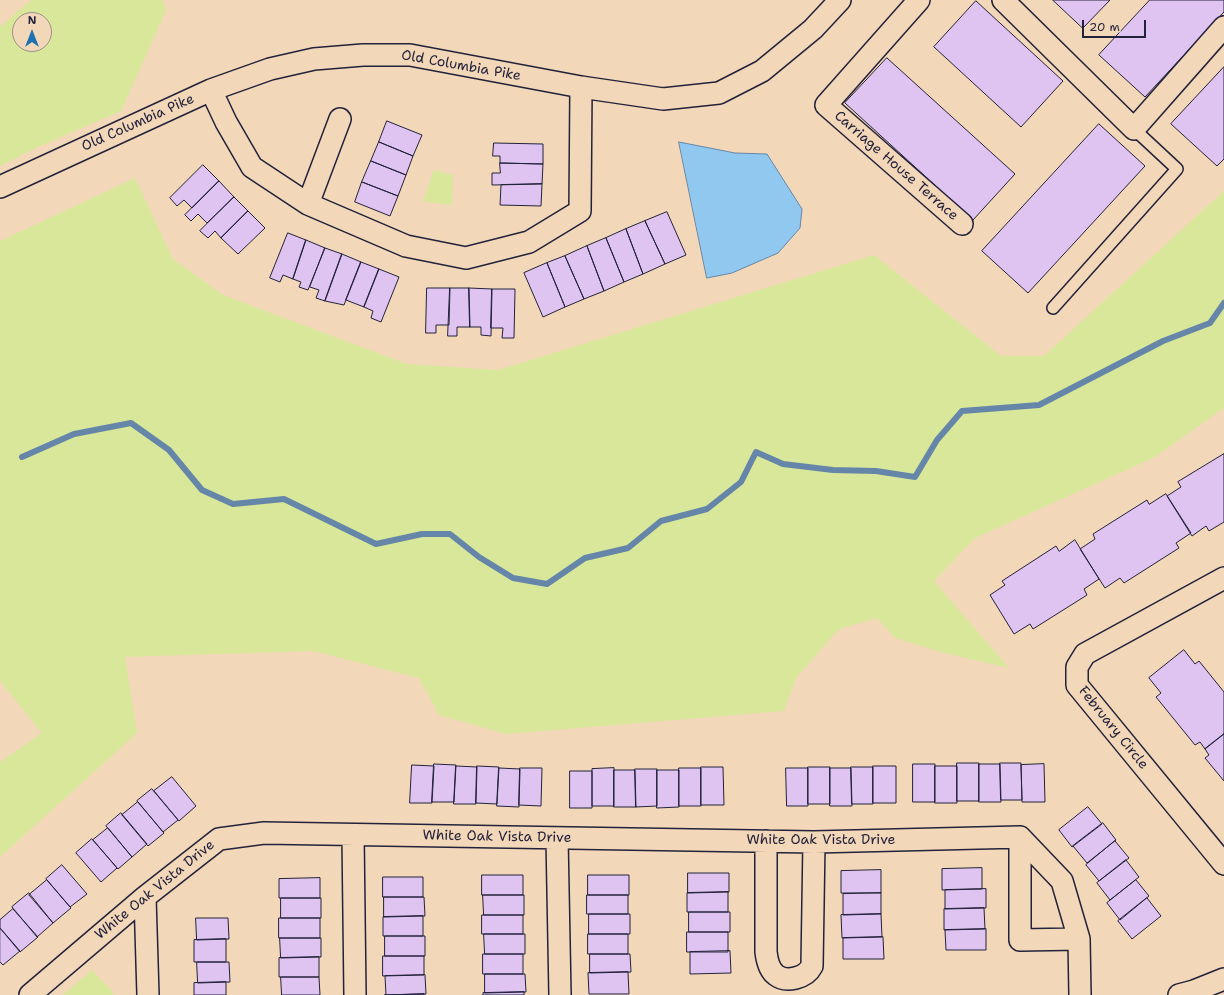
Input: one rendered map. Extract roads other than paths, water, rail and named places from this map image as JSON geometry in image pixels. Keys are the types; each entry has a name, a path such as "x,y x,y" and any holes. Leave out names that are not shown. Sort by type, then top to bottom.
{"street":[{"name":"Old Columbia Pike","path":"0,187 211,90 270,69 314,59 363,55 410,55 581,87 663,99 719,93 762,71 813,29 840,0"},
{"name":"Carriage House Terrace","path":"918,0 826,106 962,224"},
{"path":"1002,0 1134,129 1224,27"},
{"path":"211,90 226,122 252,167 308,204 406,246 466,258 529,242 580,211 581,87"},
{"path":"308,204 340,119"},
{"name":"February Circle","path":"1224,578 1085,654 1077,667 1077,685 1224,864"},
{"name":"White Oak Vista Drive","path":"30,995 145,897 219,839 264,833 814,842 1020,837"},
{"path":"353,834 355,995"},
{"path":"1020,837 1020,940 1079,939"},
{"path":"1020,837 1062,881 1079,939 1080,995"},
{"path":"557,838 560,995"},
{"path":"766,841 766,952 770,969 777,976 788,978 804,976 809,972 812,966 814,842"},
{"path":"145,897 148,995"},
{"path":"1179,995 1194,991 1224,979"}],"lane":[{"path":"1052,308 1176,169 1134,129"}],"water":[{"path":"679,142 735,153 767,154 802,209 800,228 778,253 732,273 707,278"}],"waterway":[{"path":"22,457 74,434 131,423 169,450 202,490 233,504 284,499 376,544 422,534 450,534 479,557 513,578 547,584 585,558 628,548 661,521 707,509 741,482 756,452 783,464 833,470 876,471 915,477 937,440 962,411 1039,405 1163,341 1210,323 1224,303"}]}
